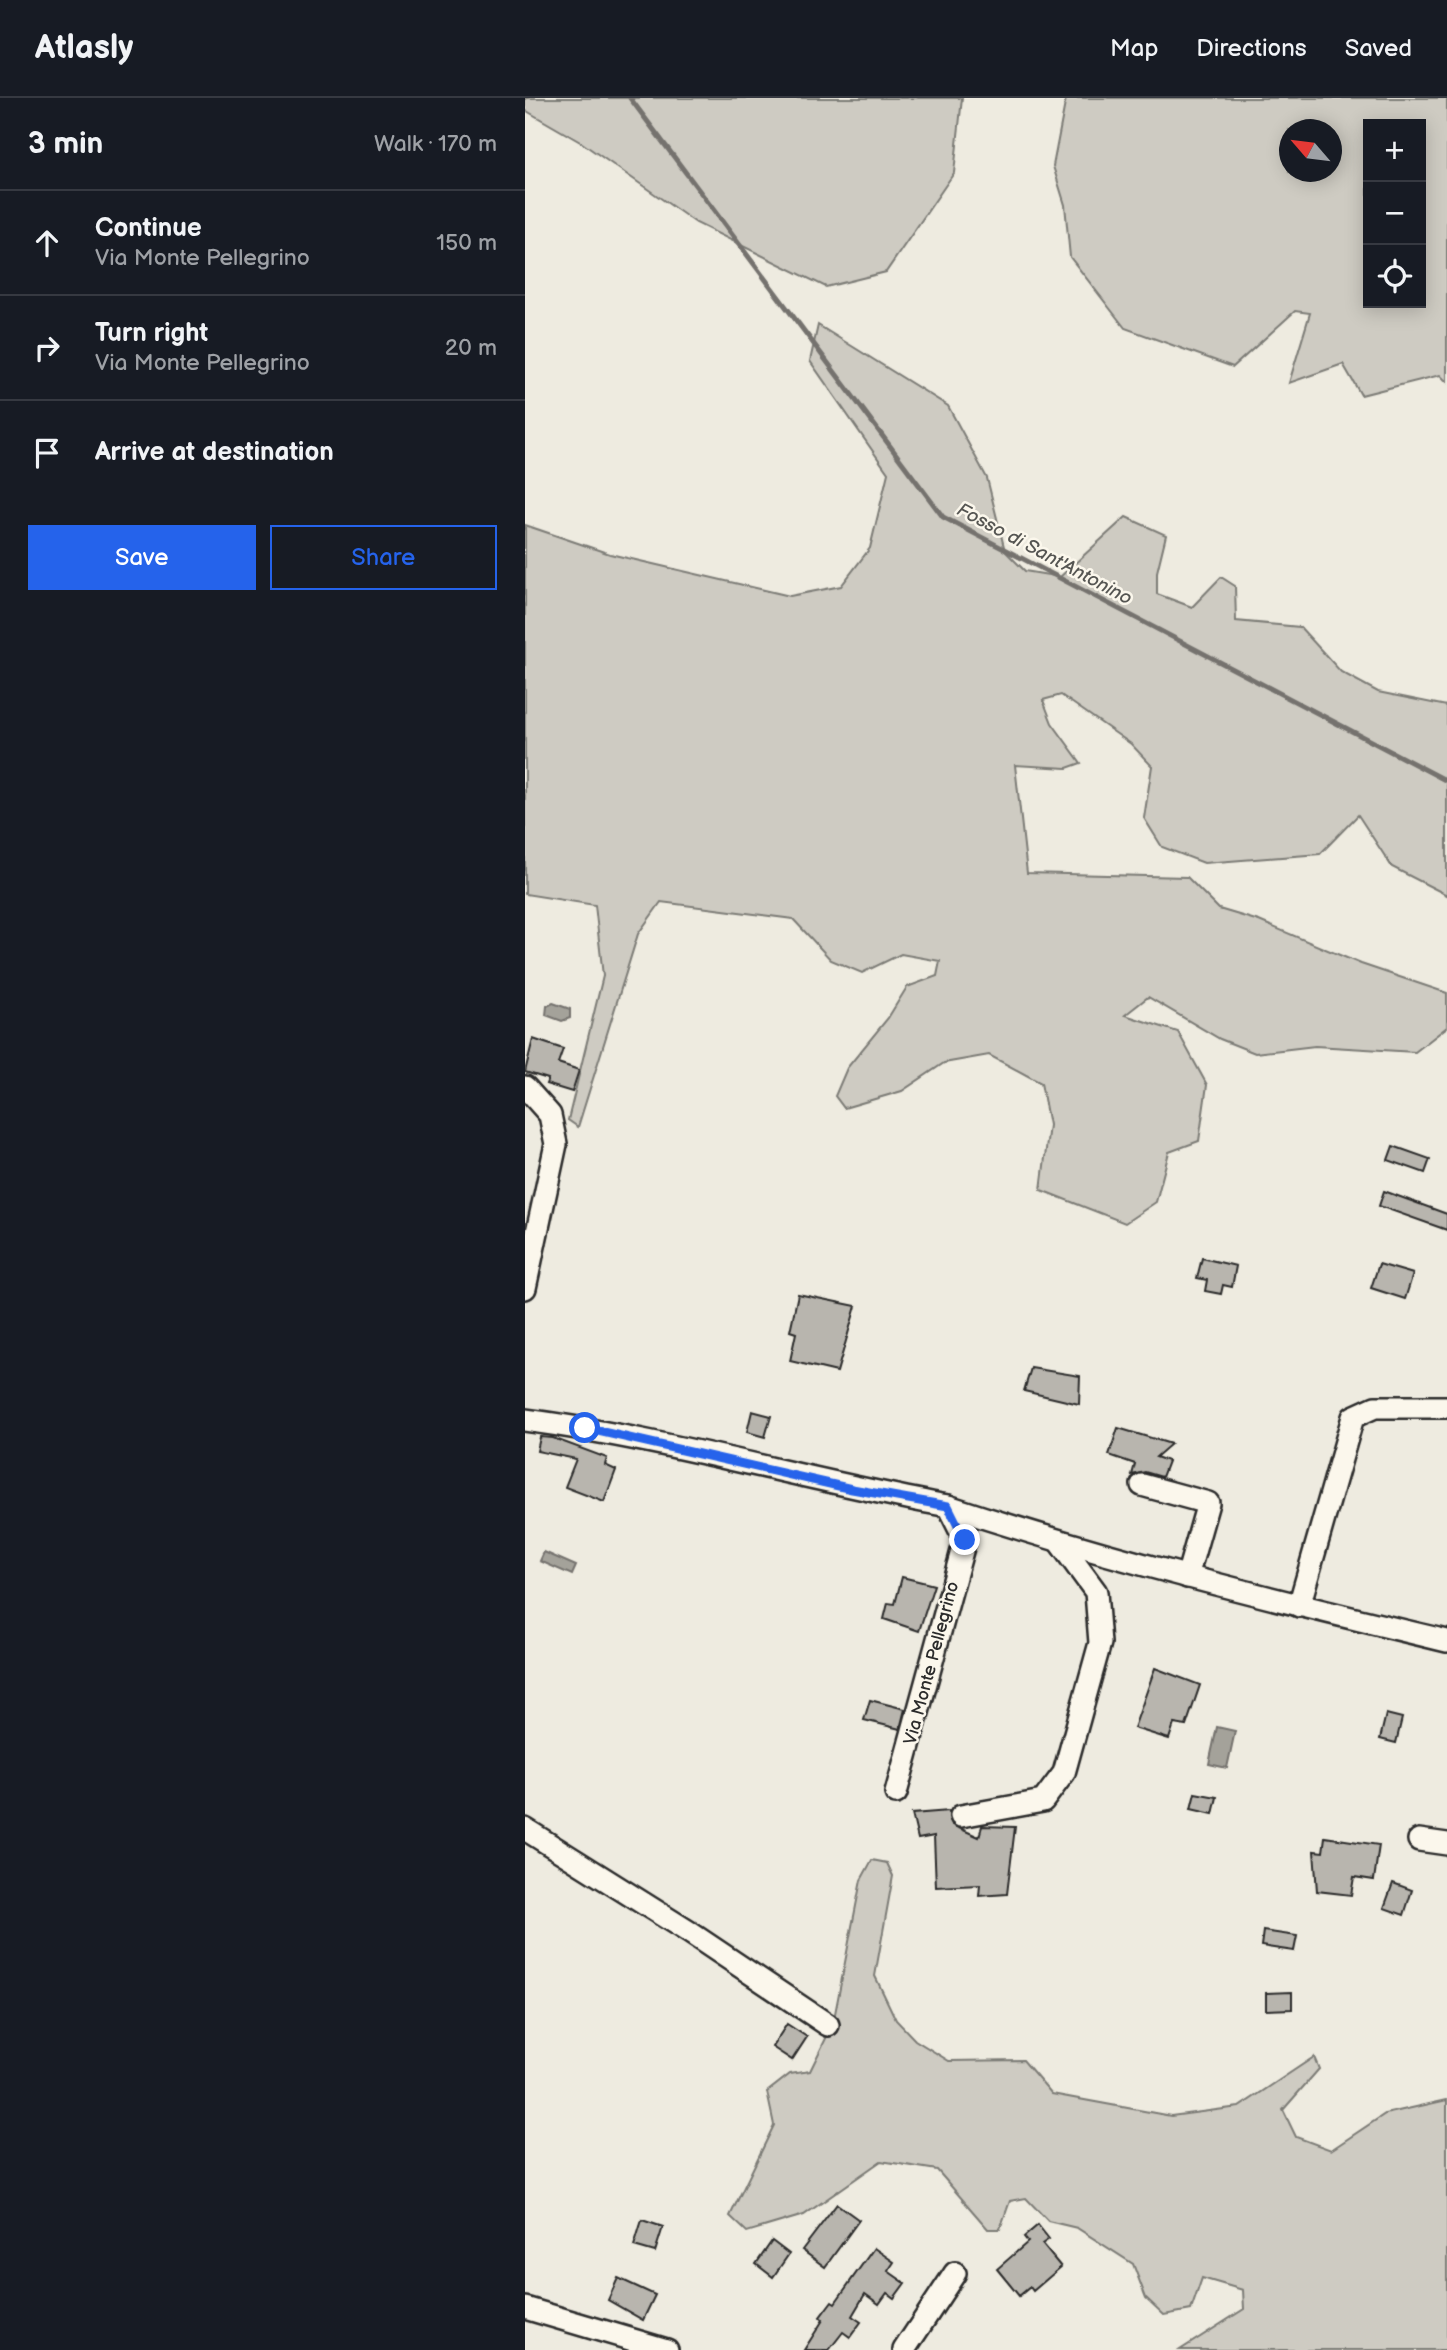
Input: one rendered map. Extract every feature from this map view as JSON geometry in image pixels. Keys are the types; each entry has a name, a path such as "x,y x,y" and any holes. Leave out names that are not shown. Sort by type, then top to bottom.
{"street":[{"path":"525,1087 550,1115 556,1144 525,1287"},
{"path":"1299,1606 1353,1417 1375,1407 1447,1407"},
{"path":"525,1420 585,1428 852,1489 948,1506 1060,1543 1299,1606 1447,1641"},
{"path":"1142,1485 1208,1503 1187,1577"},
{"name":"Via Monte Pellegrino","path":"896,1793 965,1540 948,1506"},
{"path":"961,1816 1043,1801 1065,1773 1100,1643 1096,1592 1060,1543"},
{"path":"525,1829 689,1932 828,2025"},
{"path":"1419,1840 1447,1844"},
{"path":"904,2350 955,2273"},
{"path":"525,2308 667,2350"}],"shaded area":[{"path":"525,98 962,98 954,173 886,272 826,287 696,223 582,143 525,110"},
{"path":"1066,98 1447,98 1447,382 1440,375 1361,395 1343,364 1289,383 1310,313 1295,311 1233,367 1125,328 1070,257 1065,205 1053,166"},
{"path":"818,325 948,406 987,478 1005,551 1025,571 1060,577 1126,517 1166,535 1157,572 1157,594 1192,607 1221,577 1235,586 1236,621 1300,627 1341,672 1378,692 1447,706 1447,895 1392,867 1358,815 1320,854 1204,863 1162,847 1144,818 1152,766 1131,744 1061,695 1043,700 1052,723 1081,763 1067,768 1015,765 1027,873 1187,877 1219,909 1259,921 1361,964 1447,993 1447,1027 1415,1052 1315,1046 1255,1053 1220,1039 1148,997 1125,1015 1178,1032 1207,1085 1199,1141 1169,1152 1156,1202 1125,1223 1041,1190 1049,1125 1041,1083 989,1055 944,1063 902,1091 844,1108 835,1096 847,1068 888,1018 907,987 937,976 940,961 901,954 862,973 831,960 793,919 661,902 638,934 578,1127 568,1120 603,976 595,905 525,894 525,525 610,554 790,596 841,586 870,548 888,473 810,361"},
{"path":"553,1003 570,1009 570,1018 562,1021 546,1015 547,1006"},
{"path":"544,1552 576,1566 572,1575 540,1561"},
{"path":"1217,1727 1235,1731 1227,1768 1209,1764"},
{"path":"872,1860 887,1863 893,1876 875,1976 896,2020 915,2040 949,2061 1023,2060 1052,2094 1171,2116 1239,2107 1314,2057 1319,2069 1283,2110 1296,2137 1331,2150 1385,2114 1447,2100 1447,2350 1180,2350 1244,2309 1243,2290 1202,2278 1191,2310 1164,2315 1146,2298 1133,2264 1077,2228 1048,2221 1026,2198 1010,2201 1000,2229 988,2229 937,2170 881,2161 804,2215 747,2232 730,2216 774,2125 767,2092 790,2074 810,2071 833,2024 861,1880"}],"building":[{"path":"533,1039 563,1049 558,1063 579,1070 572,1092 546,1084 548,1079 525,1072"},
{"path":"1393,1146 1430,1159 1425,1173 1388,1160"},
{"path":"1384,1191 1447,1214 1447,1230 1379,1206"},
{"path":"1202,1258 1236,1266 1232,1287 1223,1285 1221,1294 1205,1291 1207,1280 1197,1278"},
{"path":"1379,1264 1413,1274 1405,1299 1371,1288"},
{"path":"798,1294 856,1306 837,1372 790,1361 796,1333 790,1331"},
{"path":"1031,1368 1080,1376 1079,1404 1024,1391"},
{"path":"752,1411 771,1416 765,1437 747,1432"},
{"path":"1118,1428 1171,1444 1156,1457 1168,1461 1162,1477 1145,1472 1132,1475 1135,1464 1109,1455"},
{"path":"540,1437 553,1438 607,1458 605,1465 616,1470 604,1502 565,1487 576,1459 537,1451"},
{"path":"902,1577 934,1585 919,1631 884,1619 888,1603 895,1604"},
{"path":"1155,1668 1200,1685 1186,1726 1174,1724 1169,1739 1134,1728"},
{"path":"870,1700 905,1709 900,1729 864,1720"},
{"path":"1386,1714 1402,1718 1396,1743 1380,1739"},
{"path":"1195,1793 1217,1797 1213,1814 1191,1809"},
{"path":"949,1811 952,1825 979,1837 982,1826 1015,1827 1007,1894 979,1896 980,1885 936,1887 934,1836 918,1839 912,1814"},
{"path":"1325,1837 1379,1845 1374,1880 1354,1877 1351,1895 1317,1891 1314,1851 1323,1852"},
{"path":"1393,1883 1412,1890 1404,1915 1384,1908"},
{"path":"1263,1931 1297,1936 1294,1951 1261,1946"},
{"path":"1292,1992 1292,2009 1266,2010 1266,1993"},
{"path":"787,2024 807,2037 792,2060 772,2047"},
{"path":"837,2204 859,2220 825,2267 802,2250"},
{"path":"642,2220 663,2227 655,2252 634,2246"},
{"path":"1038,2225 1049,2239 1042,2244 1061,2267 1033,2291 1030,2287 1019,2296 997,2269 1028,2242 1024,2237"},
{"path":"772,2241 789,2254 773,2277 756,2264"},
{"path":"874,2248 894,2262 888,2271 905,2283 894,2298 887,2293 879,2304 865,2294 852,2316 861,2322 850,2337 843,2332 829,2350 804,2350 823,2320 820,2317 832,2301 835,2303"},
{"path":"618,2278 655,2295 643,2320 608,2300"}],"waterway":[{"name":"Fosso di Sant'Antonino","path":"630,98 943,517 1447,781"}],"route":[{"path":"585,1428 852,1489 948,1506 965,1540"}]}
